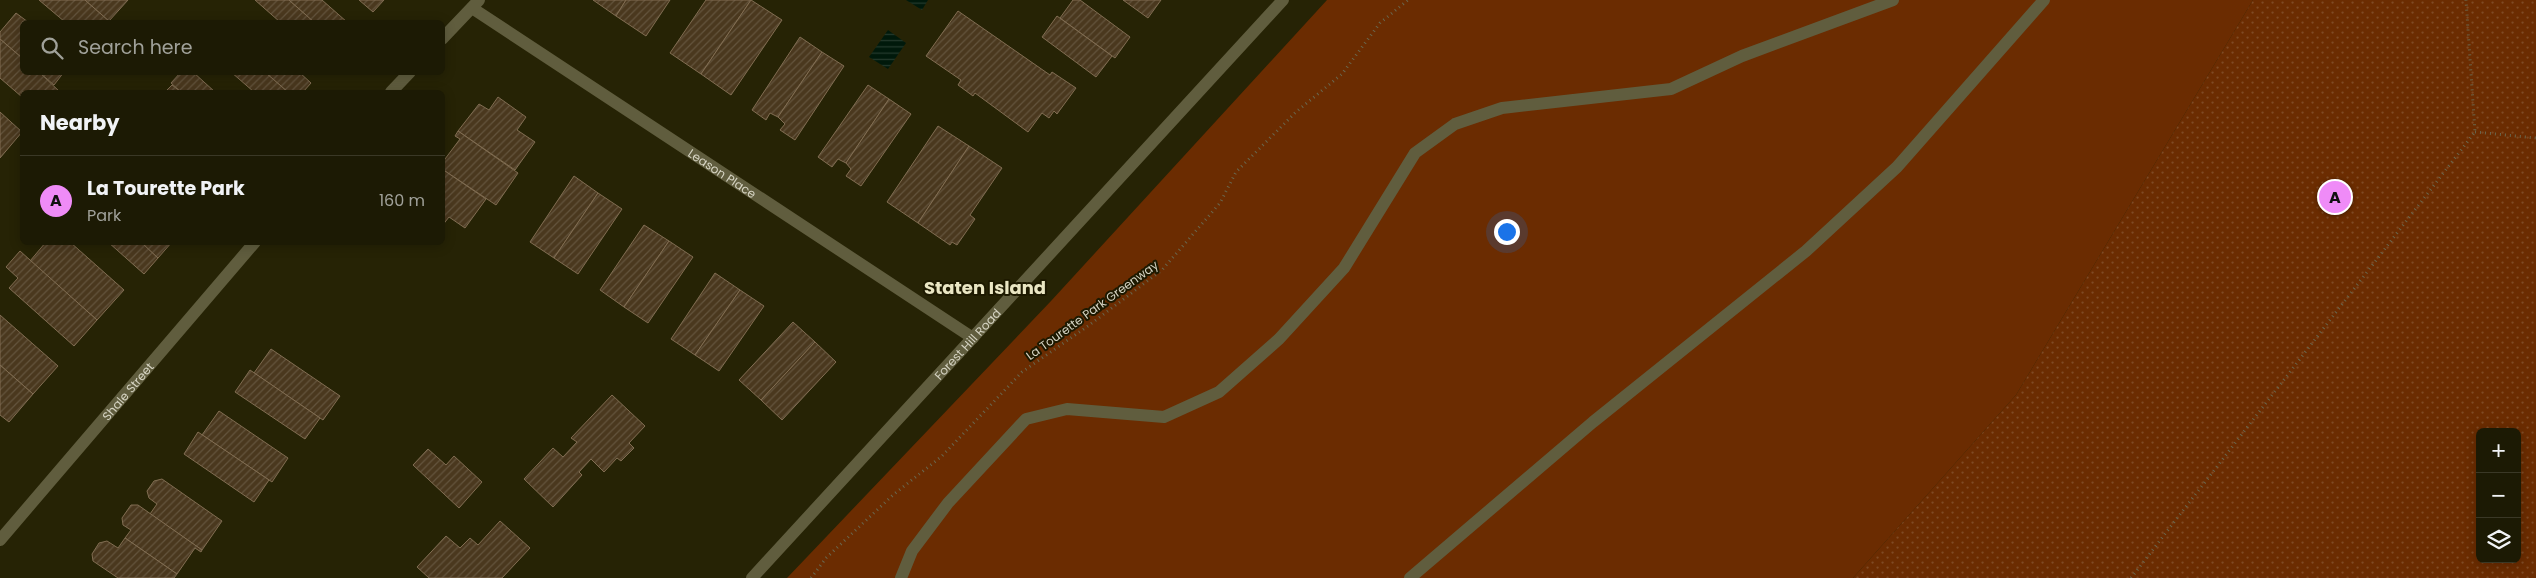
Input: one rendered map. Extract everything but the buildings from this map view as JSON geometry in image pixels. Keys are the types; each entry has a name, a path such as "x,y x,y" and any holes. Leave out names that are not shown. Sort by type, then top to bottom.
{"street":[{"name":"Forest Hill Road","path":"752,578 1282,0"},
{"path":"901,578 912,551 948,503 1026,419 1067,409 1164,417 1220,392 1279,339 1344,268 1415,154 1455,124 1502,108 1671,89 1742,56 1893,0"},
{"path":"1410,578 1593,422 1806,251 1897,167 2044,0"},
{"name":"Leason Place","path":"476,4 973,338"},
{"path":"445,36 476,4"},
{"path":"393,90 407,75"},
{"name":"Shale Street","path":"0,540 252,245"}],"path":[{"name":"La Tourette Park Greenway","path":"811,578 826,558 886,502 942,456 1022,372 1088,326 1162,270 1220,203 1236,172 1296,112 1342,74 1380,23 1408,0"},
{"path":"2131,578 2475,132 2466,0"},
{"path":"2475,132 2536,138"}],"shaded area":[{"path":"906,0 928,0 922,10"},
{"path":"1327,0 2253,0 2016,395 1853,578 787,578 1051,301"},
{"path":"2253,0 2536,0 2536,578 1853,578 2016,395"},
{"path":"888,30 906,43 888,69 869,57"}],"place":[{"name":"La Tourette Park","path":"2335,197"}],"district":[{"name":"Staten Island","path":"985,287"}]}
